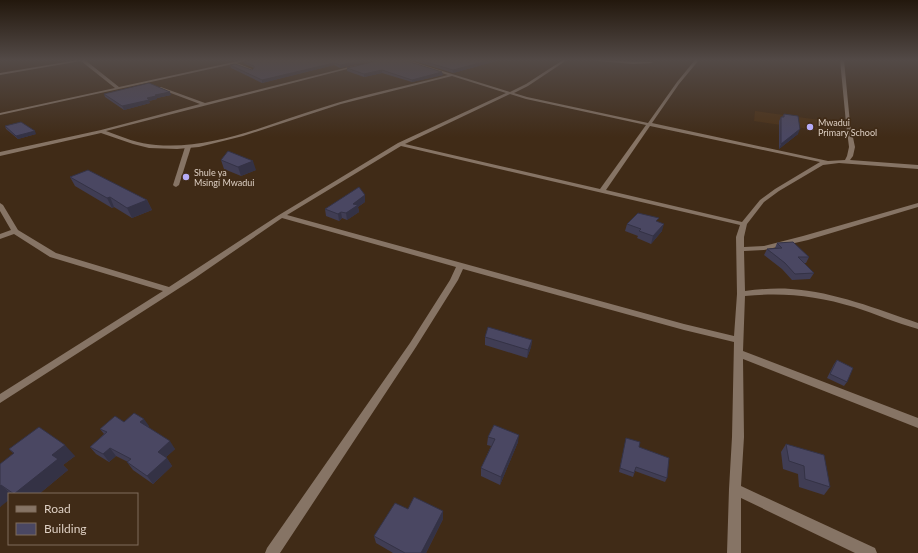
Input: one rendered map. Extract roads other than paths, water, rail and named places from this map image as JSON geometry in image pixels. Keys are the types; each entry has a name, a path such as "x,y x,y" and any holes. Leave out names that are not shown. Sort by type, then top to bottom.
{"street":[{"path":"0,114 129,86"},
{"path":"157,86 203,104"},
{"path":"0,154 101,131 277,86"},
{"path":"101,131 148,146 188,147 202,145 258,131 323,108 413,86"},
{"path":"488,86 526,98 827,162 918,167"},
{"path":"0,399 170,290 281,216 400,144 524,86"},
{"path":"602,191 650,125 676,86"},
{"path":"844,86 852,147 850,156 846,162"},
{"path":"400,144 744,224"},
{"path":"176,185 188,147"},
{"path":"734,553 735,488 738,437 738,340 741,294 740,237 744,224 762,201 777,190 827,162"},
{"path":"741,249 764,248 805,238 918,204"},
{"path":"0,205 14,231 53,255 170,290"},
{"path":"281,216 677,325 738,340"},
{"path":"0,237 14,231"},
{"path":"272,553 413,345 454,280 461,265"},
{"path":"741,294 780,291 813,294 835,299 918,326"},
{"path":"738,353 918,423"},
{"path":"735,488 870,553"}],"place":[{"name":"Mwadui Primary School","path":"810,127"},
{"name":"Shule ya Msingi Mwadui","path":"186,177"}]}
